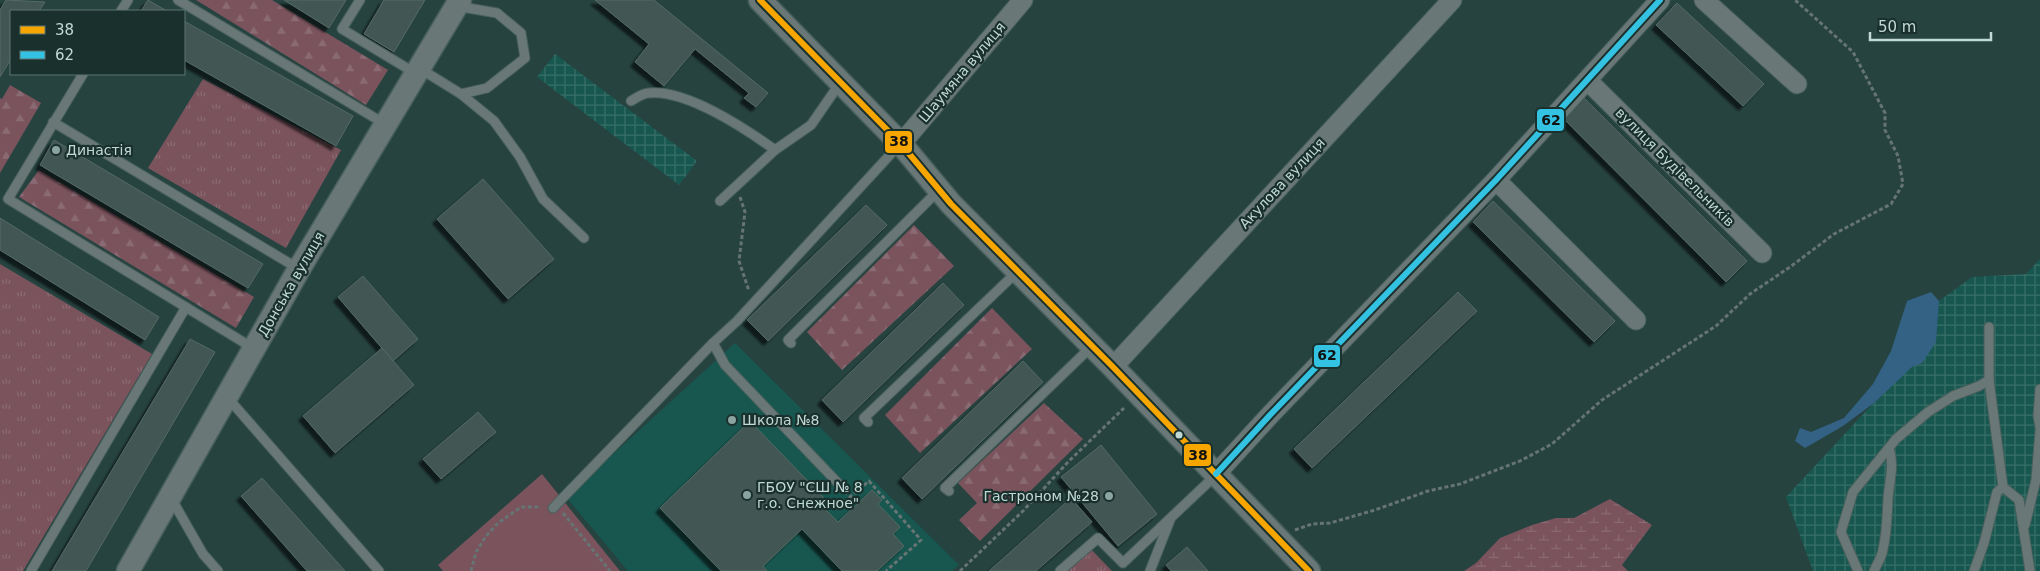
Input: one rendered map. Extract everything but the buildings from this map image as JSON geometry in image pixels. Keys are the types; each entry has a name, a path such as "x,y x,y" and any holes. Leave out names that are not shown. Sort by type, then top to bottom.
{"street":[{"path":"760,0 901,144 939,190 1113,366 1308,571"},
{"name":"Шаумяна вулиця","path":"901,144 1024,0"},
{"name":"Акулова вулиця","path":"1113,366 1452,0"},
{"path":"1216,474 1270,415 1496,180 1660,0"},
{"path":"1704,0 1797,84"},
{"name":"Донська вулиця","path":"128,571 299,269 458,3"},
{"name":"вулиця Будівельників","path":"1588,81 1762,253"},
{"path":"1496,180 1636,320"}],"lane":[{"path":"178,0 385,124"},
{"path":"360,0 342,29 461,94 494,122 520,157 542,199 584,238"},
{"path":"458,3 496,13 521,33 525,58 487,88 461,94"},
{"path":"82,75 4,197 254,349"},
{"path":"720,201 775,150 811,125 840,83"},
{"path":"631,101 647,93 668,94 705,107 740,125 775,150"},
{"path":"53,122 299,269"},
{"path":"553,508 754,303 901,144"},
{"path":"791,343 788,340 939,190"},
{"path":"868,422 864,418 1018,271"},
{"path":"31,571 186,307"},
{"path":"1989,327 1989,380 2003,487 2019,500 2030,571"},
{"path":"713,343 725,365 838,483"},
{"path":"949,491 945,488 1092,346"},
{"path":"1858,571 1841,532 1853,492 1896,439 1928,412 1953,396 1989,380"},
{"path":"2024,530 2036,480 2040,429 2038,416 2040,389"},
{"path":"227,396 379,571"},
{"path":"1874,571 1883,552 1887,524 1888,496 1892,471 1892,457 1889,448"},
{"path":"1060,571 1098,538 1123,563 1216,474"},
{"path":"1974,571 1984,543 1997,492 2003,487"},
{"path":"171,497 203,554 218,571"},
{"path":"1150,571 1171,518"}],"path":[{"path":"1276,537 1312,524 1330,523 1375,510 1428,491 1460,484 1520,462 1552,444 1602,400 1626,383 1716,326 1750,294 1834,234 1891,204 1904,184 1898,156 1885,130 1885,113 1853,52 1795,0"},
{"path":"736,186 745,212 739,261 754,303"},
{"path":"960,571 1023,511 1068,461 1124,408"},
{"path":"838,483 850,497 869,481 921,540 886,571"},
{"path":"470,571 476,552 486,536 498,523 521,508 536,506 562,511 610,571"}],"shaded area":[{"path":"555,54 697,161 679,185 537,77"},
{"path":"2040,259 2040,571 1813,571 1786,497 1936,336 1939,301 1972,277 2026,274"},
{"name":"Школа №8","path":"735,343 959,565 952,571 628,571 566,497"}],"green space":[{"path":"196,0 272,0 388,70 366,105"},
{"path":"203,79 341,150 286,248 148,168"},
{"path":"10,85 41,103 0,173 0,98 2,99"},
{"path":"39,170 254,297 236,328 19,197"},
{"path":"914,225 954,266 842,370 807,332"},
{"path":"0,264 152,354 23,571 0,571"},
{"path":"992,308 1032,349 920,453 885,415"},
{"path":"1044,403 1083,439 980,541 959,520 977,503 958,483"},
{"path":"542,474 620,571 443,571 438,565"},
{"path":"1610,499 1652,525 1622,565 1628,571 1464,571 1476,563 1500,538 1556,518 1574,518"},
{"path":"1088,546 1112,571 1060,571"}],"water":[{"path":"1931,292 1939,301 1936,342 1922,363 1912,367 1874,403 1843,426 1805,448 1795,441 1800,428 1811,432 1844,418 1873,384 1891,351 1907,301"}],"transit line":[{"name":"38","path":"760,0 901,144 951,204 1113,367 1309,571"},
{"name":"62","path":"1216,474 1270,415 1496,180 1660,0"}],"place":[{"name":"Династія","path":"56,150"},
{"name":"Школа №8","path":"732,420"},
{"name":"ГБОУ \"СШ № 8 г.о. Снежное\"","path":"747,495"},
{"name":"Гастроном №28","path":"1109,496"}]}
